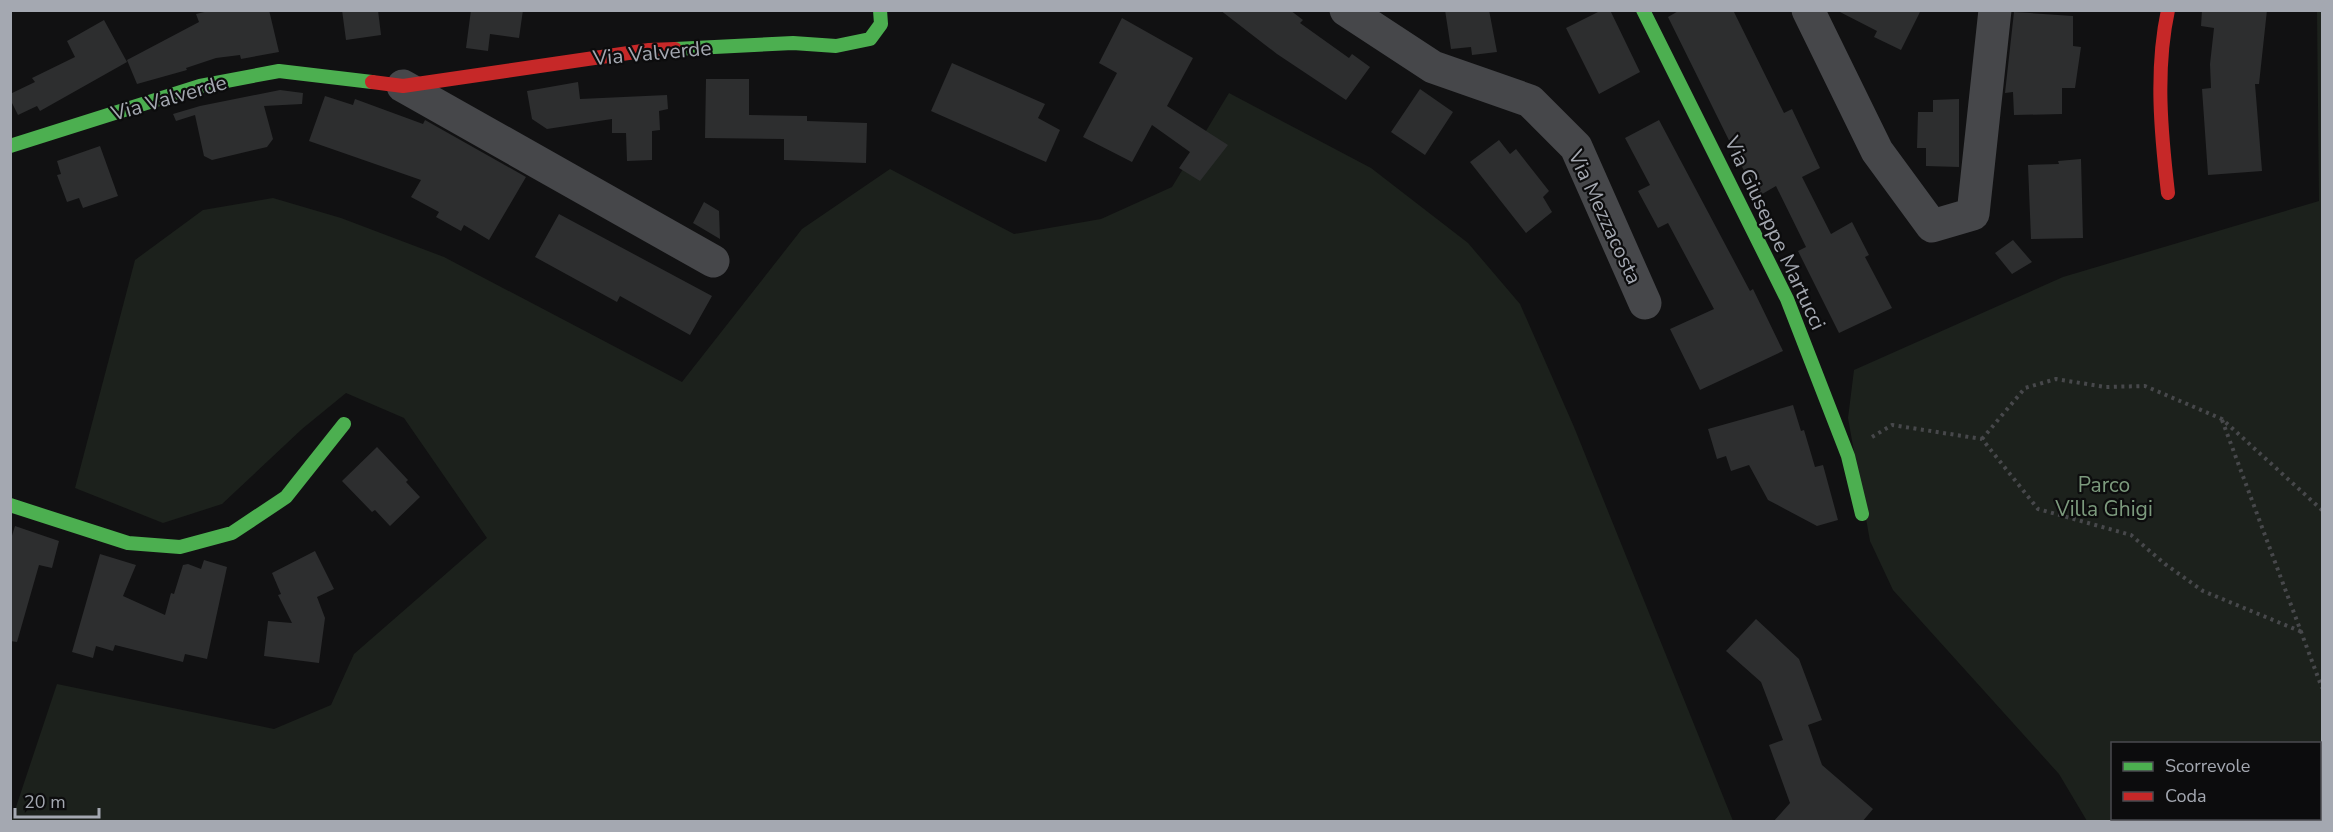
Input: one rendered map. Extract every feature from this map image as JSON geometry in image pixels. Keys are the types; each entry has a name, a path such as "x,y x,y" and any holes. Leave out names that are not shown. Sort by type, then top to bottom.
{"street":[{"name":"Via Valverde","path":"10,146 200,86 279,71 403,86 649,50 793,43 836,46 870,39 881,24 880,10"},
{"name":"Via Mezzacosta","path":"1346,10 1433,67 1530,101 1576,147 1645,303"},
{"name":"Via Giuseppe Martucci","path":"1643,10 1788,299 1848,456 1862,514"},
{"path":"1808,10 1876,151 1932,226 1973,214 1995,10"},
{"path":"2168,10 2164,28 2160,120 2168,194"},
{"name":"Via Valverde","path":"403,86 713,261"},
{"path":"10,505 128,543 180,547 232,533 286,497 344,424"}],"path":[{"path":"1982,440 2025,388 2056,379 2105,387 2145,386 2222,419 2322,510"},
{"path":"2222,419 2322,688"},
{"path":"1848,456 1856,447 1892,425 1982,440 2038,509 2131,535 2165,564 2203,591 2302,632"}],"green space":[{"name":"Parco Villa Ghigi","path":"2317,11 2322,11 2322,821 2087,821 2059,774 1893,590 1870,541 1848,418 1854,370 2063,277 2319,201"},
{"path":"1229,93 1371,168 1468,243 1520,304 1574,427 1733,821 11,822 57,684 274,729 331,705 354,654 487,538 404,418 346,393 302,429 222,504 163,523 75,488 135,260 203,210 273,198 341,218 444,257 682,382 802,229 890,169 1014,234 1101,219 1172,187"}],"building":[{"path":"213,10 269,10 279,52 241,59 240,55 216,58 186,68 187,70 137,84 127,60 199,22 196,14"},
{"path":"342,10 378,10 381,35 346,40"},
{"path":"471,10 523,10 519,38 490,34 488,51 466,48"},
{"path":"1220,10 1290,10 1303,20 1300,23 1349,58 1352,54 1370,67 1346,100 1277,54"},
{"path":"1445,10 1489,10 1497,52 1472,55 1471,47 1451,49"},
{"path":"1602,10 1610,10 1640,72 1599,94 1566,28"},
{"path":"1680,10 1733,10 1784,113 1792,109 1820,168 1802,177 1831,234 1852,222 1869,255 1865,257 1892,308 1839,333 1798,251 1806,247 1776,186 1757,197 1668,17"},
{"path":"1836,10 1921,10 1901,50 1874,37 1877,31"},
{"path":"2202,10 2267,10 2259,84 2255,84 2262,171 2208,175 2202,89 2211,88 2210,64 2214,28 2201,26"},
{"path":"2014,12 2073,16 2073,46 2081,47 2075,88 2062,88 2062,114 2014,115 2013,92 2005,93"},
{"path":"1122,18 1193,58 1167,106 1228,145 1200,181 1179,168 1190,152 1152,125 1132,162 1083,137 1117,73 1099,63"},
{"path":"104,20 127,62 40,111 37,106 18,115 10,94 35,82 32,78 75,57 67,41"},
{"path":"952,63 1045,104 1038,118 1060,130 1046,162 931,111"},
{"path":"706,79 749,79 749,115 807,116 807,121 867,123 866,163 784,160 784,139 705,138"},
{"path":"578,82 580,99 667,95 668,109 659,111 660,130 652,131 652,160 627,161 626,133 612,133 612,119 547,129 532,119 527,91"},
{"path":"1420,89 1453,112 1425,155 1391,132"},
{"path":"280,90 303,93 302,104 264,106 273,139 267,147 212,160 204,156 195,115 176,121 173,114 200,106"},
{"path":"325,96 353,105 355,99 423,124 425,120 526,177 489,240 464,225 461,231 436,217 439,212 411,197 421,180 309,141"},
{"path":"1959,99 1959,167 1926,166 1926,148 1917,148 1918,112 1933,112 1933,100"},
{"path":"1659,120 1750,291 1753,289 1783,351 1700,390 1670,329 1714,309 1668,223 1658,228 1638,191 1650,185 1625,138"},
{"path":"1499,140 1510,154 1516,149 1549,191 1543,197 1552,212 1526,233 1470,162"},
{"path":"100,146 118,196 83,208 79,198 67,202 57,175 61,174 57,161"},
{"path":"2081,159 2083,238 2031,239 2028,165 2059,164 2058,161"},
{"path":"704,202 719,211 720,239 693,223"},
{"path":"559,214 712,296 690,335 620,296 617,302 535,257"},
{"path":"2013,240 2032,262 2012,274 1995,253"},
{"path":"1793,405 1801,431 1804,430 1815,467 1823,465 1838,520 1817,526 1768,500 1749,465 1731,471 1726,456 1717,459 1708,429"},
{"path":"377,447 408,480 406,482 420,497 390,526 375,510 372,512 342,481"},
{"path":"15,526 59,541 52,568 39,565 17,642 10,641 10,542"},
{"path":"315,551 334,589 317,597 325,618 319,663 264,656 268,621 292,623 278,595 281,594 272,573"},
{"path":"100,554 136,565 123,596 165,615 171,593 174,594 183,565 188,564 201,569 204,560 227,567 207,659 185,654 183,662 115,645 113,651 96,646 93,658 72,652"},
{"path":"1756,619 1799,659 1822,720 1808,725 1822,765 1873,809 1862,822 1773,822 1790,803 1769,745 1783,740 1761,682 1726,651"}],"traffic: fast":[{"path":"675,49 793,43 836,46 870,39 881,24 880,10"},
{"path":"1643,10 1787,299 1848,456 1862,514"},
{"path":"10,146 200,86 279,71 372,82"},
{"path":"10,505 128,543 180,547 232,533 286,497 344,424"}],"traffic: jam":[{"path":"2168,10 2160,78 2161,125 2168,193"},
{"path":"372,82 403,86 649,50 675,49"}]}
